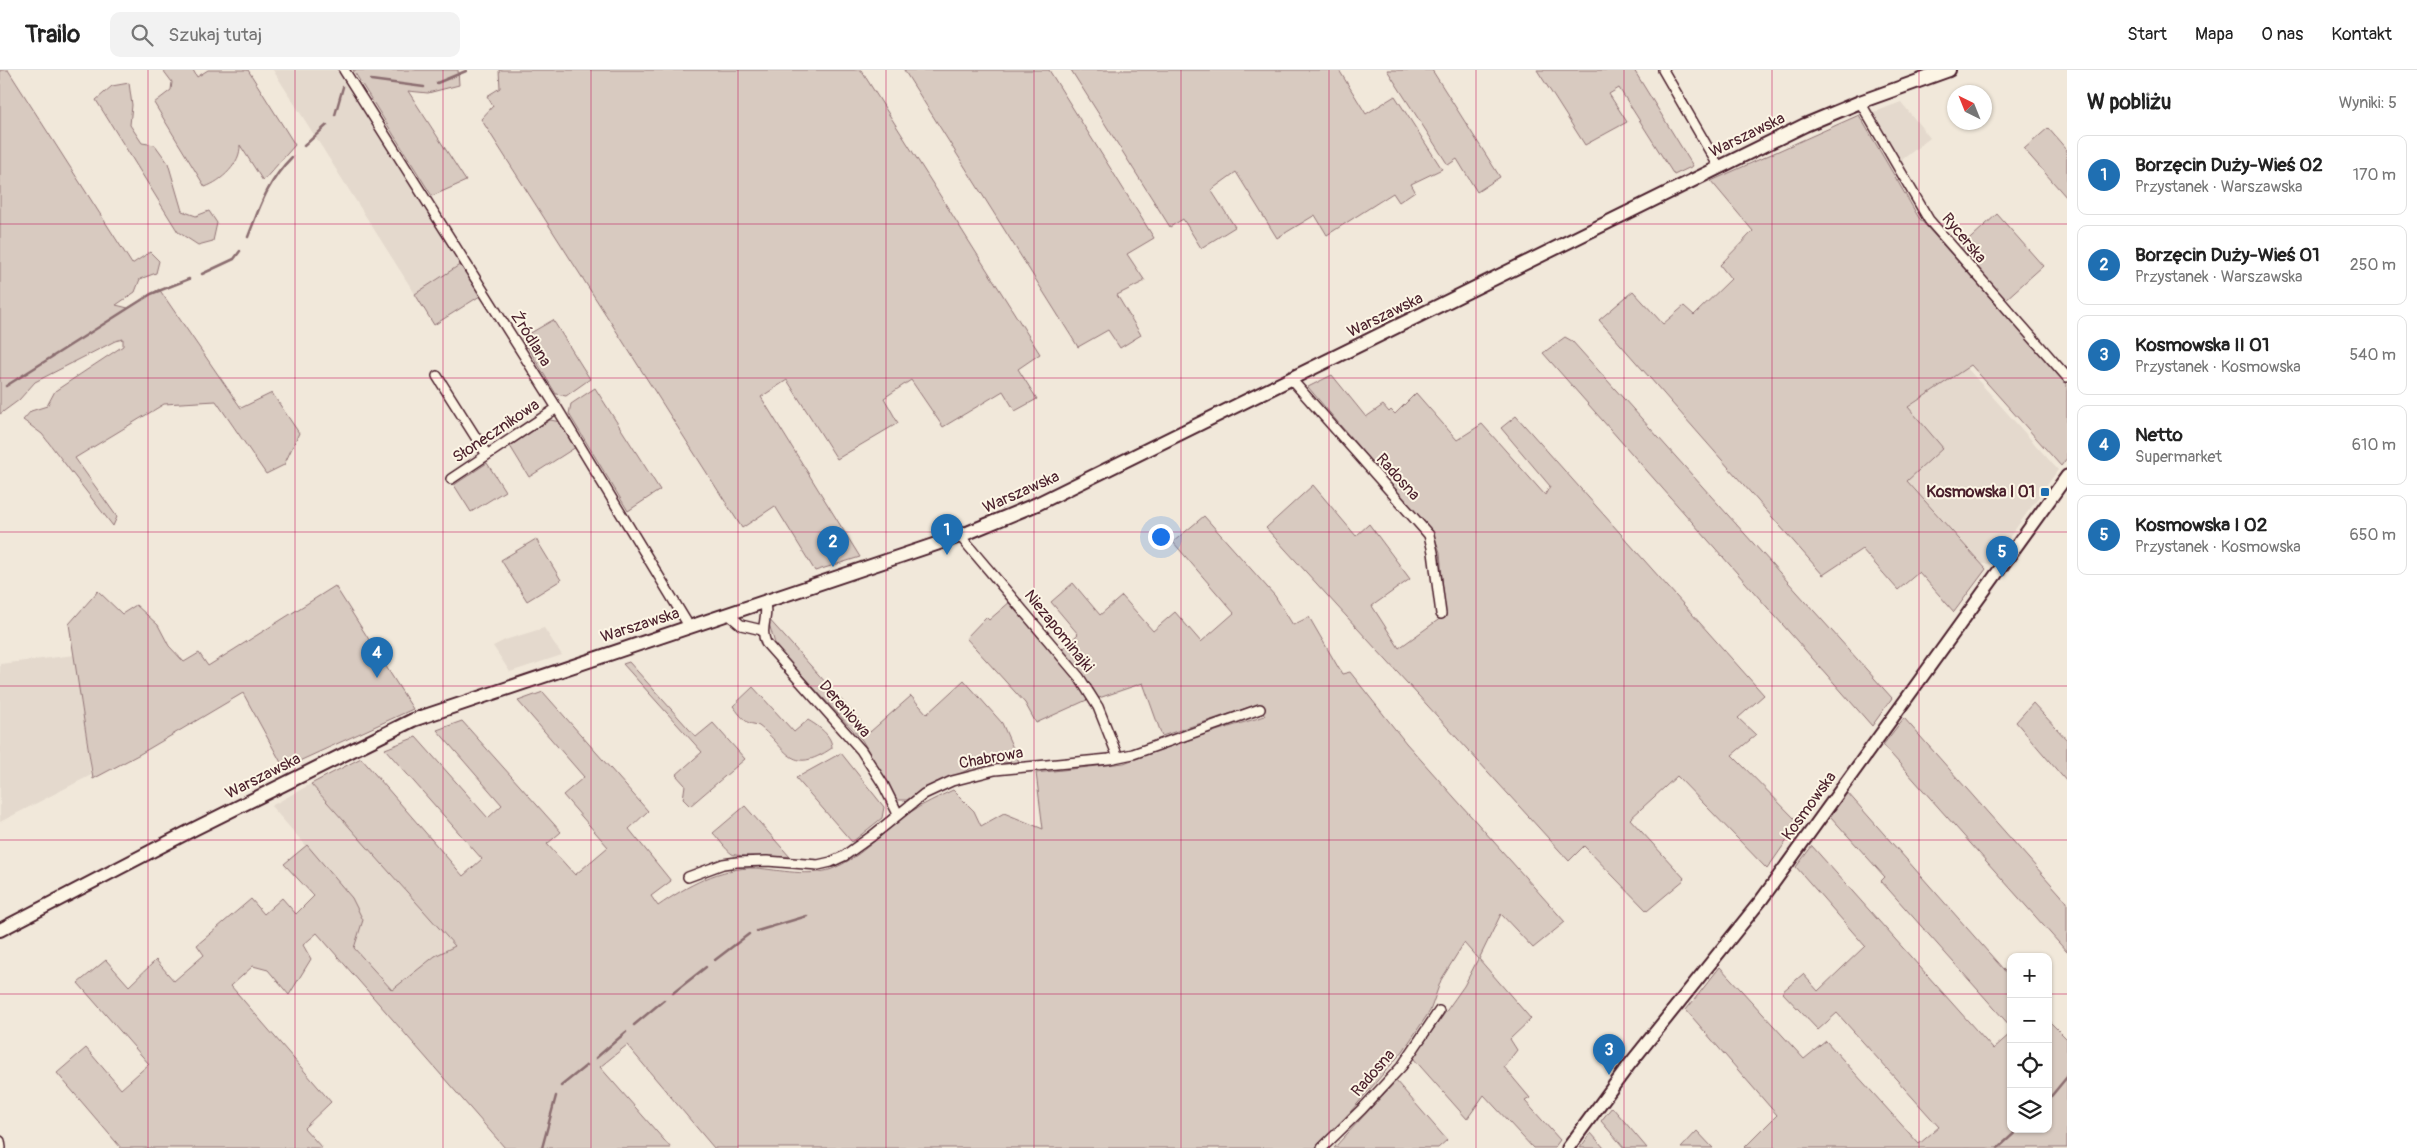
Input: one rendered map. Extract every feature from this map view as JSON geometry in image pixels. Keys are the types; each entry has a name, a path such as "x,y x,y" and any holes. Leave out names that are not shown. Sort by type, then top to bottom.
{"main road":[{"name":"Warszawska","path":"2,929 194,828 413,720 960,536 1037,504 1805,125 1860,102 1949,70"}],"street":[{"name":"Źródlana","path":"344,70 557,408 686,621 687,627"},
{"path":"1663,70 1719,167"},
{"name":"Rycerska","path":"1860,102 1929,220 2067,377"},
{"path":"437,376 487,455"},
{"name":"Radosna","path":"1292,379 1429,535 1441,614"},
{"name":"Słonecznikowa","path":"451,480 557,408"},
{"name":"Kosmowska","path":"1568,1148 1629,1065 1762,899 2067,476"},
{"name":"Niezapominajki","path":"960,536 1079,677 1108,727 1118,756"},
{"path":"728,614 741,625 762,630 768,612 764,601"},
{"name":"Dereniowa","path":"762,630 766,643 861,750 883,784 898,814"},
{"name":"Chabrowa","path":"688,877 723,864 737,862 767,861 800,864 831,862 844,856 872,836 924,794 952,781 974,774 1133,754 1260,709"},
{"name":"Radosna","path":"1322,1148 1402,1066 1439,1011"},
{"path":"0,1141 1,1148"}],"shaded area":[{"path":"0,70 8,70 132,264 150,252 159,261 156,273 140,279 135,292 116,305 128,308 159,289 241,408 272,393 299,433 284,465 266,474 216,401 164,404 75,458 117,517 113,526 42,434 23,420 31,411 47,406 55,391 123,346 123,339 115,341 35,382 19,400 0,414"},
{"path":"163,70 193,70 197,77 208,70 248,70 295,145 263,181 240,145 234,165 224,176 205,187 154,103 171,90 172,82"},
{"path":"273,70 338,70 461,264 415,294"},
{"path":"353,70 458,70 459,85 428,93 408,91 466,181 432,196"},
{"path":"499,70 861,70 1040,354 1018,369 1037,399 1015,411 1003,391 943,427 911,380 884,398 898,423 837,459 787,380 761,397 860,557 815,571 775,506 742,528 481,119 493,106 487,96 500,88"},
{"path":"904,70 1049,70 1154,238 1127,254 1145,281 1117,295 1141,335 1120,348 1108,330 1078,347"},
{"path":"1071,70 1339,70 1366,114 1395,96 1442,169 1411,184 1415,191 1399,202 1393,193 1327,235 1315,215 1277,238 1236,172 1211,190 1235,227 1201,248 1183,219 1170,227"},
{"path":"1387,70 1432,70 1500,177 1477,192 1457,159 1448,165"},
{"path":"1537,70 1634,70 1693,166 1674,175 1619,88 1609,94 1627,122 1585,145"},
{"path":"129,83 132,105 130,125 142,143 155,145 168,163 182,211 196,216 209,211 217,223 213,241 198,245 178,232 96,100 112,86"},
{"path":"1901,102 1930,138 1899,162 1872,113"},
{"path":"1859,115 1919,218 2067,384 2067,458 2061,466 1971,365 1908,407 1943,448 1907,481 1986,569 1954,612 1919,572 1898,590 1862,549 1823,575 1599,320 1633,291 1663,324 1684,306 1694,315 1731,279 1720,265 1753,231 1711,181"},
{"path":"2048,128 2067,150 2067,198 2024,149"},
{"path":"1997,214 2043,266 2005,300 1959,249"},
{"path":"461,264 480,296 434,325 415,294"},
{"path":"553,320 590,379 566,396 556,394 522,338"},
{"path":"1565,337 1572,341 1892,698 1872,726 1543,353"},
{"path":"1966,367 2058,470 1990,564 1982,564 1907,480 1943,448 1908,408"},
{"path":"1332,375 1366,417 1383,405 1389,412 1391,410 1395,414 1416,393 1457,440 1482,424 1545,495 1550,486 1501,428 1516,416 1764,695 1738,718 1756,735 1732,755 1799,823 1767,869 1677,776 1630,819 1685,879 1647,911 1584,846 1569,861 1266,528 1313,485 1356,536 1369,524 1410,579 1372,606 1399,648 1445,615 1440,552 1434,536 1308,387"},
{"path":"595,388 660,490 628,511 569,414 571,404"},
{"path":"550,420 561,422 576,447 529,477 510,446"},
{"path":"487,463 505,491 471,512 454,485"},
{"path":"1204,516 1275,596 1293,625 1309,617 1342,674 1350,672 1406,743 1565,922 1533,948 1501,914 1479,959 1531,1019 1510,1039 1517,1050 1504,1067 1530,1098 1525,1101 1560,1140 1554,1148 1533,1148 1484,1095 1467,1119 1413,1058 1464,986 1478,959 1464,943 1441,980 1430,1011 1403,1051 1345,1118 1315,1148 714,1148 627,1045 600,1067 671,1148 505,1148 317,933 303,945 311,959 289,995 268,970 253,966 231,986 331,1102 304,1128 322,1148 121,1148 57,1073 86,1048 121,1089 149,1064 78,983 106,960 129,986 156,960 174,981 204,955 197,945 251,899 264,914 282,898 296,914 314,896 284,864 307,845 352,898 363,920 354,948 392,990 435,956 455,946 311,784 361,758 463,876 482,859 385,749 416,737 488,818 502,805 437,730 462,721 561,832 547,844 575,875 608,847 563,795 584,777 518,701 543,692 648,811 629,829 671,881 651,896 658,906 680,891 704,879 730,871 756,868 804,873 832,869 863,851 909,813 953,790 974,811 981,826 1004,813 1043,829 1036,773 1124,763 1170,745 1265,716 1256,705 1162,736 1143,683 1096,699 1061,650 1078,634 1051,602 1073,583 1100,615 1122,596 1153,631 1175,612 1201,642 1234,613 1173,542"},
{"path":"536,539 561,580 527,601 501,560"},
{"path":"335,586 413,709 284,768 243,693 140,754 93,779 69,624 98,591 122,614 136,605 158,625 169,646 184,662 199,653 208,666"},
{"path":"1011,601 1068,669 1089,699 1036,723 1025,703 966,638 986,617 989,620"},
{"path":"767,617 870,732 911,696 927,714 964,680 1002,723 1019,762 997,763 970,769 922,790 907,800 897,800 862,740 776,647"},
{"path":"544,628 562,655 510,672 493,646 505,640"},
{"path":"75,655 91,775 0,822 0,664"},
{"path":"629,662 696,737 713,723 745,759 690,806 683,799 685,785 676,775 702,752 623,664"},
{"path":"753,687 794,732 808,720 827,735 832,748 807,760 798,760 790,756 769,734 759,726 745,720 733,706"},
{"path":"2033,703 2067,740 2067,782 2016,722"},
{"path":"1904,718 2067,902 2067,952 1883,745"},
{"path":"841,753 884,807 882,818 852,842 796,778"},
{"path":"311,784 455,946 435,956 393,991 354,948 363,920 352,898 271,806"},
{"path":"1847,792 2007,973 2007,1023 1881,881 1885,877 1830,816"},
{"path":"745,806 790,857 735,855 724,847 713,833"},
{"path":"1812,846 1993,1049 2007,1037 2007,1133 2052,1133 2052,1024 2067,1039 2067,1148 1744,1148 1777,1115 1686,1010 1720,967 1804,1059 1826,1041 1919,1144 1939,1127 1837,1013 1818,1030 1782,992 1803,974 1818,991 1865,946 1796,867"},
{"path":"1396,1081 1447,1140 1438,1148 1334,1148"},
{"path":"1612,1107 1647,1148 1624,1148 1601,1121"},
{"path":"1697,1131 1713,1148 1681,1148"},
{"path":"1591,1133 1604,1148 1580,1148"}],"waterway":[{"path":"437,83 466,71"},
{"path":"371,80 424,87"},
{"path":"335,115 343,87"},
{"path":"304,146 327,125"},
{"path":"248,237 271,185 292,157"},
{"path":"202,274 234,259 240,251"},
{"path":"6,386 151,294 189,279"},
{"path":"757,931 807,916"},
{"path":"715,960 749,934"},
{"path":"673,993 706,967"},
{"path":"634,1025 664,1000"},
{"path":"596,1058 626,1032"},
{"path":"561,1086 587,1065"},
{"path":"2052,1095 2067,1077"},
{"path":"542,1148 556,1096"},
{"path":"1998,1148 2015,1133"}],"place":[{"name":"Kosmowska I 01","path":"2045,492"},
{"name":"Borzęcin Duży-Wieś 02","path":"947,555"},
{"name":"Borzęcin Duży-Wieś 01","path":"833,567"},
{"name":"Kosmowska I 02","path":"2002,577"},
{"name":"Netto","path":"377,678"},
{"name":"Kosmowska II 01","path":"1609,1075"}]}
